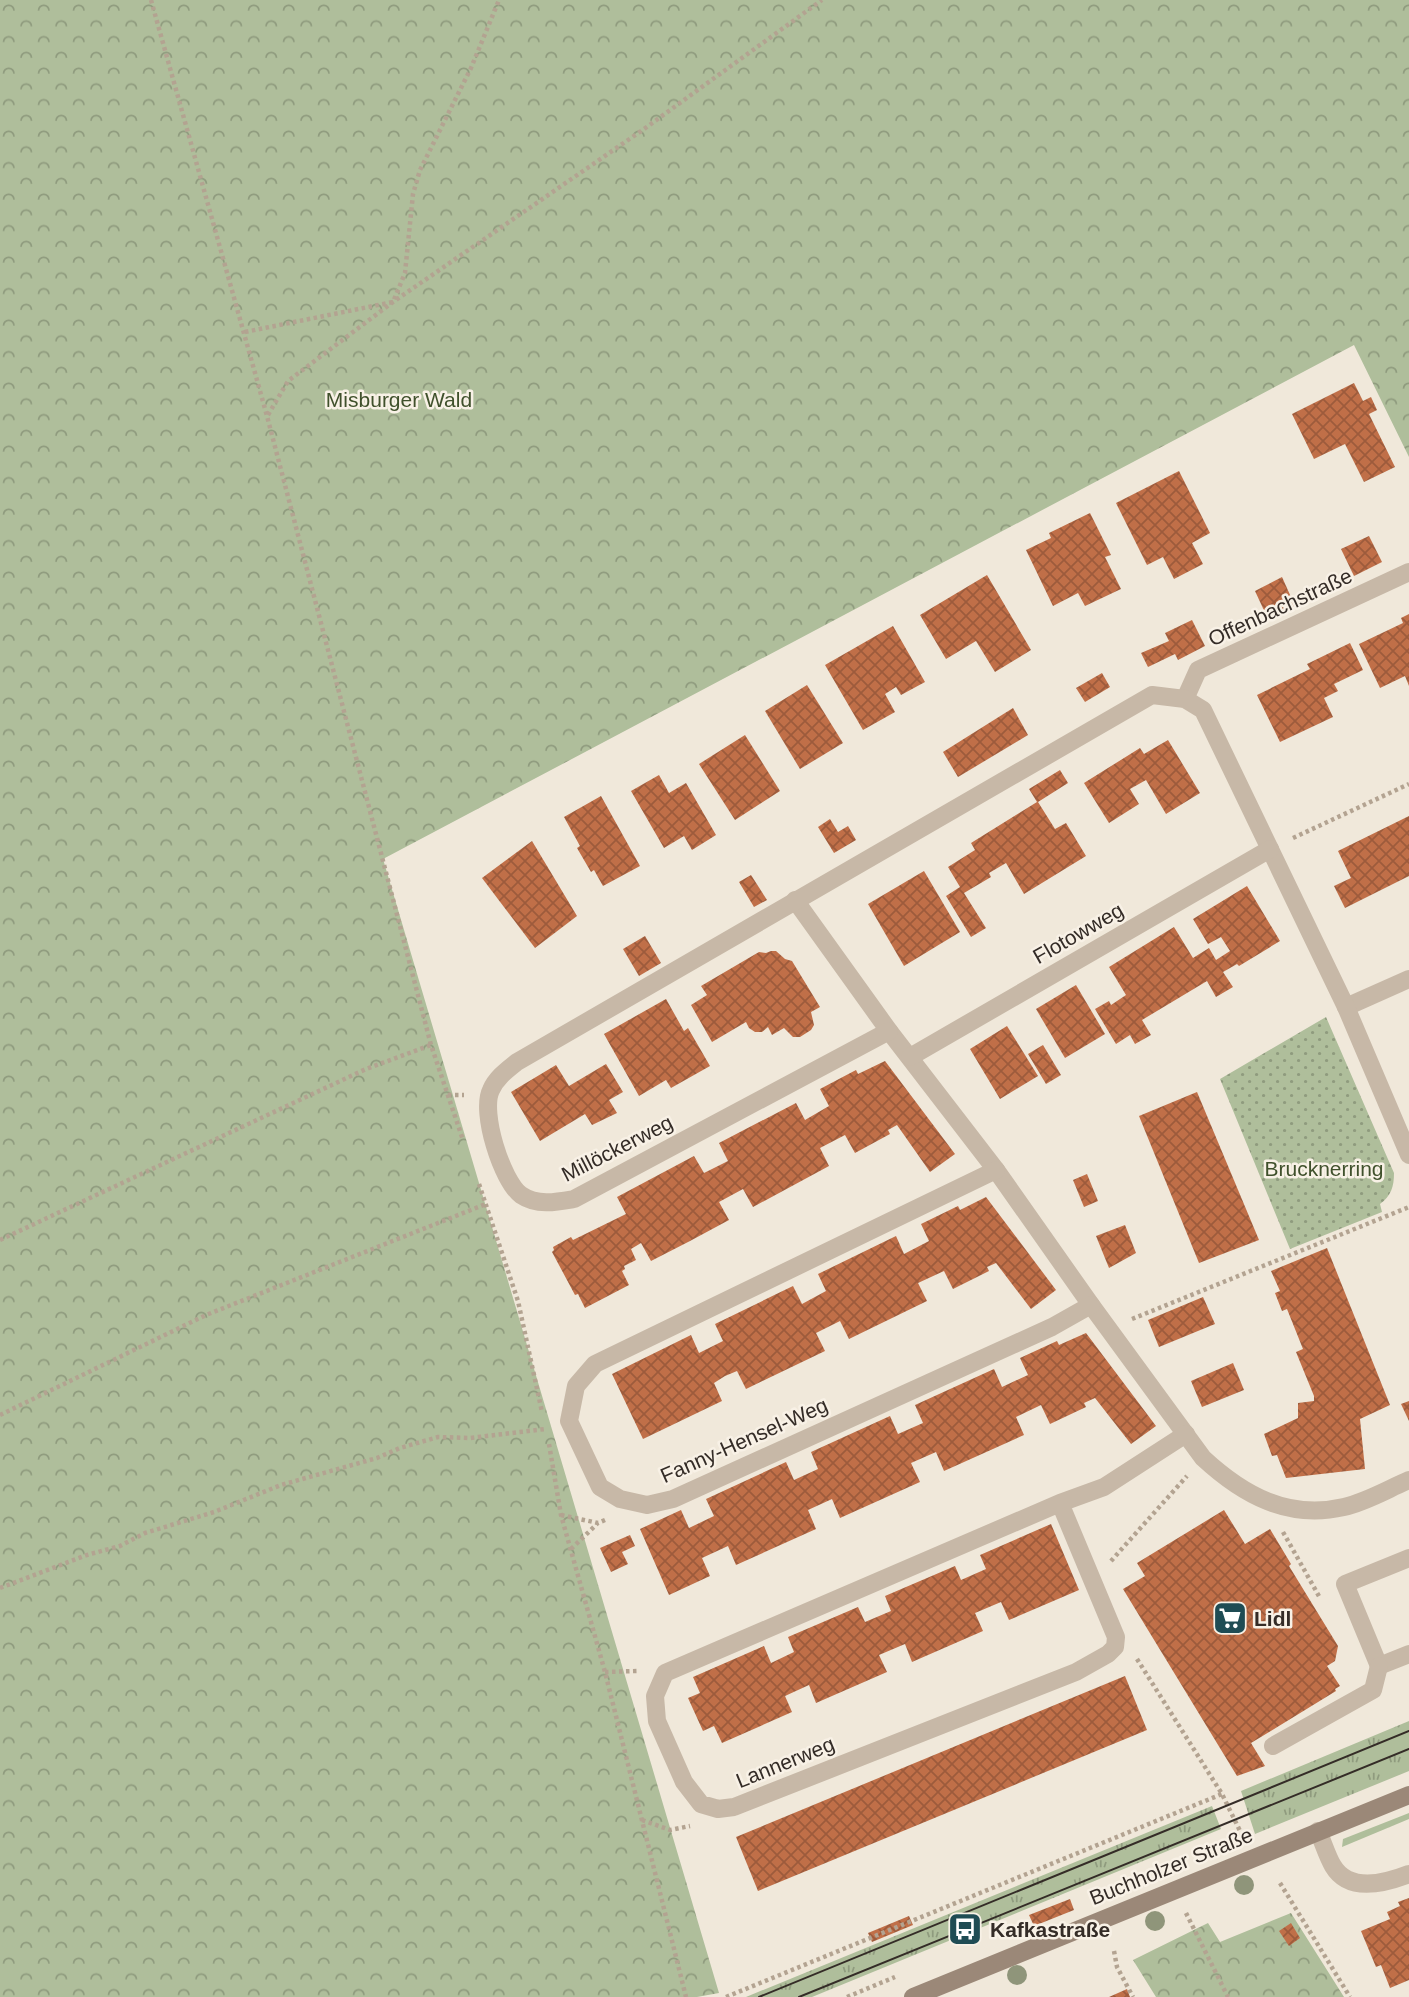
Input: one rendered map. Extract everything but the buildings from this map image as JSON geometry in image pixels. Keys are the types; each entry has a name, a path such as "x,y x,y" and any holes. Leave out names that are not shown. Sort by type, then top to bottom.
{"main road":[{"name":"Buchholzer Straße","path":"912,1997 1409,1795"}],"street":[{"name":"Offenbachstraße","path":"1185,699 1198,670 1409,572"},
{"path":"1409,1155 1346,1007 1203,710 1185,699 1152,695 795,900 889,1031 996,1170 1203,1458 1225,1479 1252,1496 1285,1507 1311,1511 1345,1507 1409,1480"},
{"name":"Flotowweg","path":"910,1057 1270,849"},
{"name":"Millöckerweg","path":"795,900 517,1062 499,1078 489,1094 488,1112 490,1129 509,1182 521,1195 534,1201 574,1199 889,1031"},
{"path":"1346,1007 1409,979"},
{"name":"Fanny-Hensel-Weg","path":"996,1170 595,1364 576,1386 569,1421 600,1487 620,1499 647,1505 673,1499 1052,1327 1091,1305"},
{"path":"701,1804 684,1782 657,1721 655,1696 664,1673 1060,1503 1104,1487 1186,1434"},
{"path":"1060,1503 1116,1637 1115,1647"},
{"path":"1273,1746 1373,1690 1379,1666 1345,1584 1409,1558"},
{"name":"Lannerweg","path":"701,1804 718,1809 734,1807 1076,1672 1108,1654 1115,1647"},
{"path":"1379,1666 1409,1654"},
{"path":"1318,1831 1334,1868 1343,1877 1371,1884 1388,1882 1409,1874"}],"path":[{"path":"151,0 267,416 431,1045 465,1143"},
{"path":"393,302 405,273 413,194 419,170 471,68 499,0"},
{"path":"267,416 288,381 393,302 644,129 822,0"},
{"path":"244,332 393,302"},
{"path":"1270,849 1409,783"},
{"path":"0,1240 366,1069 431,1045"},
{"path":"477,1180 519,1301 561,1515 686,1997"},
{"path":"0,1415 206,1315 486,1204"},
{"path":"1108,1328 1409,1207"},
{"path":"0,1588 87,1555 120,1546 145,1533 214,1512 281,1485 321,1476 400,1448 438,1437 470,1438 546,1429"},
{"path":"1092,1583 1196,1466"},
{"path":"571,1549 597,1523"},
{"path":"1115,1647 1132,1651 1222,1794 1242,1836"},
{"path":"726,1997 1222,1794"},
{"path":"642,1820 670,1830 691,1826 701,1804"},
{"path":"1280,1883 1350,1997"},
{"path":"1189,1920 1227,1997"},
{"path":"1114,1951 1117,1967 1133,1997"}],"green space":[{"name":"Misburger Wald","path":"0,0 1409,0 1409,457 1354,345 383,859 719,1993 697,1997 0,1997"},
{"name":"Brucknerring","path":"1326,1017 1394,1173 1393,1183 1391,1191 1380,1204 1382,1212 1290,1249 1220,1079"},
{"path":"1409,1721 1409,1771 1255,1834 1241,1791"},
{"path":"1212,1806 1221,1829 812,1997 746,1997"},
{"path":"1409,1813 1409,1819 1342,1847 1343,1839"},
{"path":"1291,1913 1344,1997 1156,1997 1133,1960 1208,1923 1220,1942"}],"tram line":[{"path":"759,1997 1409,1731"},
{"path":"799,1997 1409,1749"}],"place":[{"name":"Lidl","path":"1230,1618"},
{"name":"Kafkastraße","path":"965,1929"}]}
